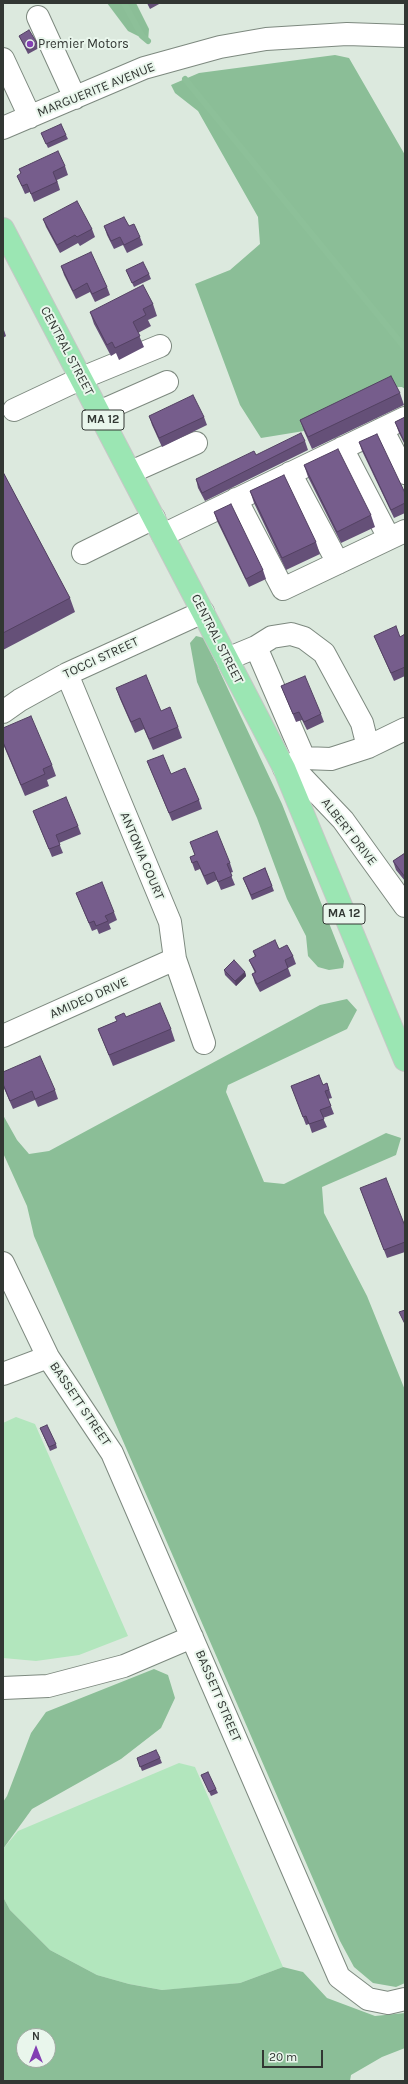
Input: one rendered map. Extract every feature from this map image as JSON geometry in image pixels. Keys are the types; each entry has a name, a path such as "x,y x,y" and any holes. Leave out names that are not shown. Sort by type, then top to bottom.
{"main road":[{"name":"CENTRAL STREET","path":"3,229 284,768 405,1060"}],"street":[{"path":"38,16 75,98"},
{"name":"MARGUERITE AVENUE","path":"3,128 144,68 220,47 266,39 347,34 405,36"},
{"path":"3,59 30,117"},
{"path":"14,410 82,378 160,346"},
{"path":"99,412 167,382"},
{"path":"83,552 236,499 405,418"},
{"path":"382,429 405,473"},
{"path":"131,472 196,443"},
{"path":"236,499 283,589 397,534 342,448"},
{"path":"290,474 338,563"},
{"name":"TOCCI STREET","path":"3,712 20,700 67,674 202,612"},
{"path":"227,659 256,648 272,637 291,634 304,638 324,653 362,724 368,746"},
{"path":"256,648 304,758"},
{"name":"ANTONIA COURT","path":"67,674 170,922 175,959 204,1043"},
{"path":"284,768 304,758 330,759 368,746 405,729"},
{"name":"ALBERT DRIVE","path":"284,768 303,778 343,820 405,906"},
{"name":"AMIDEO DRIVE","path":"3,1036 175,959"},
{"name":"BASSETT STREET","path":"3,1263 48,1357 112,1453 339,1977 368,1999 388,2003 405,1999"},
{"path":"3,1374 48,1357"},
{"path":"3,1688 48,1686 124,1666 192,1637"}],"green space":[{"path":"107,3 136,3 149,29 148,41 128,31"},
{"path":"335,55 349,58 405,155 405,389 402,387 395,387 304,431 261,438 240,405 195,284 230,270 260,244 258,217 198,111 175,93 171,85 199,73"},
{"path":"196,636 204,638 282,804 344,961 343,968 329,970 318,967 308,956 306,936 287,899 257,818 197,682 190,643"},
{"path":"347,999 357,1010 347,1029 228,1085 226,1092 264,1182 284,1184 386,1133 401,1138 396,1155 322,1187 324,1213 367,1296 405,1390 405,1983 396,1987 373,1983 354,1967 340,1941 34,1236 27,1206 3,1153 3,1115 17,1140 29,1154 49,1151 320,1005"},
{"path":"16,1417 35,1424 128,1636 79,1655 36,1661 3,1658 3,1423"},
{"path":"154,1669 168,1675 175,1698 161,1728 121,1759 32,1809 3,1849 3,1802 7,1796 31,1733 46,1712"},
{"path":"179,1763 195,1767 283,1967 240,1983 162,1990 129,1984 97,1975 50,1950 10,1910 3,1897 3,1849 18,1831"},
{"path":"3,1897 10,1910 50,1950 97,1975 129,1984 162,1990 240,1983 283,1967 303,1972 327,1998 375,2016 405,2013 405,2048 382,2057 351,2075 350,2081 3,2081"}],"building":[{"name":"Premier Motors","path":"29,30 37,43 27,50 19,36"},
{"path":"61,124 66,135 46,144 41,133"},
{"path":"58,151 65,166 53,172 57,182 31,194 27,184 22,186 17,176 21,173 19,169"},
{"path":"77,201 92,229 77,237 75,235 57,245 43,219"},
{"path":"124,217 129,226 134,224 140,237 124,245 120,237 111,241 104,226"},
{"path":"91,252 107,287 92,294 87,283 73,291 61,266"},
{"path":"143,262 149,274 132,283 126,270"},
{"path":"143,285 153,304 143,309 146,315 133,322 140,336 115,348 112,342 107,345 90,312"},
{"path":"391,376 400,393 308,437 300,420"},
{"path":"193,395 204,417 159,438 149,416"},
{"path":"405,417 405,443 395,422"},
{"path":"301,433 305,441 202,493 196,479 254,451 256,455"},
{"path":"377,434 405,493 405,503 391,510 359,442"},
{"path":"338,449 371,515 337,532 304,465"},
{"path":"3,472 70,598 3,633"},
{"path":"284,475 316,542 282,558 250,491"},
{"path":"231,504 263,570 246,579 214,512"},
{"path":"396,626 400,637 405,634 405,667 391,673 374,636"},
{"path":"146,675 161,711 170,707 178,727 149,739 140,718 131,722 116,688"},
{"path":"305,676 321,714 304,722 299,712 293,714 281,686"},
{"path":"31,716 52,765 43,769 45,774 21,785 3,742 3,728"},
{"path":"163,755 171,774 185,768 199,800 169,813 147,761"},
{"path":"66,797 78,826 56,835 60,845 49,849 33,811"},
{"path":"217,831 230,863 227,864 232,876 218,882 214,872 204,876 197,861 192,863 190,857 195,855 190,842"},
{"path":"405,853 405,877 393,861"},
{"path":"265,868 272,886 251,895 243,878"},
{"path":"102,882 114,912 105,916 108,921 96,926 94,921 89,923 76,893"},
{"path":"275,940 279,949 287,945 293,956 285,960 288,968 257,984 252,974 256,972 249,960 256,956 253,951"},
{"path":"234,960 245,972 235,981 224,970"},
{"path":"160,1003 171,1029 109,1055 98,1029 117,1021 115,1017 124,1013 126,1017"},
{"path":"40,1056 55,1090 35,1099 32,1091 10,1101 3,1084 3,1072"},
{"path":"319,1075 323,1085 327,1083 329,1090 325,1091 331,1106 320,1110 324,1119 309,1124 306,1116 303,1117 291,1086"},
{"path":"386,1178 405,1226 405,1242 384,1250 360,1188"},
{"path":"405,1310 405,1324 399,1312"},
{"path":"47,1425 56,1444 49,1447 40,1428"},
{"path":"156,1750 160,1758 140,1767 137,1758"},
{"path":"208,1772 216,1789 209,1792 201,1775"}],"waterway":[{"path":"124,3 142,36 148,41"},
{"path":"185,79 405,348"}],"place":[{"name":"Premier Motors","path":"30,44"}]}
